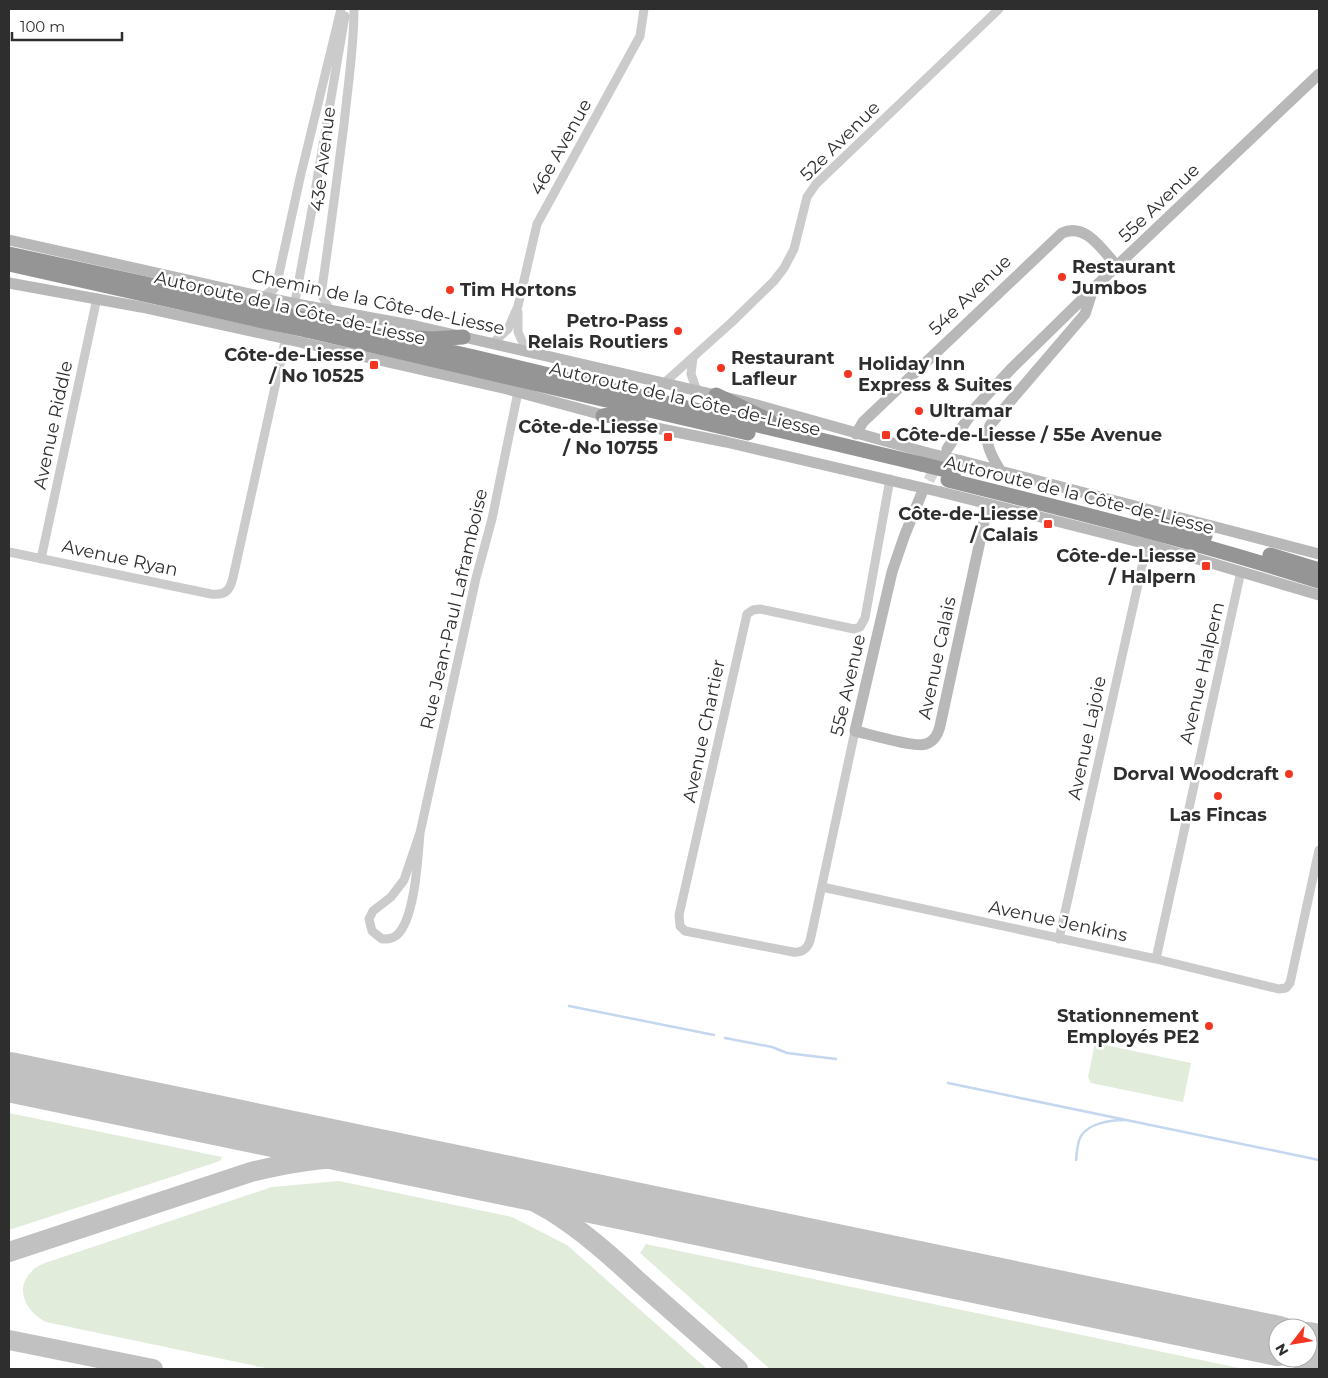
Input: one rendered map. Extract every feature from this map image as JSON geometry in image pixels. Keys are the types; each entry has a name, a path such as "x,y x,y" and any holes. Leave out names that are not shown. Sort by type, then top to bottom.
{"highway":[{"name":"Autoroute de la Côte-de-Liesse","path":"9,254 273,318"},
{"name":"Autoroute de la Côte-de-Liesse","path":"9,264 65,277 308,325 472,368 687,419 1171,526 1316,569"},
{"path":"9,273 65,277"},
{"name":"Autoroute de la Côte-de-Liesse","path":"308,325 364,332 803,436 919,469"},
{"path":"364,332 432,339 463,337"},
{"path":"716,396 803,436"},
{"path":"603,416 624,413 687,419"},
{"name":"Autoroute de la Côte-de-Liesse","path":"951,476 1120,522 1319,581"}],"main road":[{"name":"55e Avenue","path":"947,449 976,407 997,383 1094,287 1319,74"},
{"name":"54e Avenue","path":"856,434 863,422 1062,233 1074,230 1085,233 1117,266"},
{"name":"Chemin de la Côte-de-Liesse","path":"9,240 263,297 273,318"},
{"name":"Chemin de la Côte-de-Liesse","path":"9,283 97,298 273,318 308,325 518,392 603,416 890,479 919,469"},
{"path":"1000,470 987,445 987,434 990,425 1085,314 1094,287"},
{"name":"Chemin de la Côte-de-Liesse","path":"308,325 330,311 416,326 764,407 856,434 919,469 951,476 1000,470 1319,554"},
{"name":"Chemin de la Côte-de-Liesse","path":"951,476 988,504 1147,544 1319,595"},
{"name":"55e Avenue","path":"855,731 887,588 904,537 921,495"},
{"name":"Avenue Calais","path":"855,731 918,745 927,744 936,737 944,711 988,504"}],"street":[{"name":"43e Avenue","path":"263,297 274,289 278,279 304,159 341,9"},
{"name":"43e Avenue","path":"296,296 312,215 346,9"},
{"name":"43e Avenue","path":"330,311 322,296 322,288 331,233 352,49 354,9"},
{"name":"46e Avenue","path":"492,344 508,329 518,306 537,224 640,36 644,9"},
{"name":"52e Avenue","path":"663,384 774,281 784,268 794,249 807,197 816,184 999,9"},
{"name":"Avenue Riddle","path":"41,559 97,298"},
{"name":"46e Avenue","path":"518,306 518,332 527,352"},
{"name":"Avenue Ryan","path":"9,552 211,594 224,594 233,581 284,346"},
{"path":"693,358 691,374 697,391"},
{"name":"Rue Jean-Paul Laframboise","path":"420,833 416,880 410,906 401,930 393,937 382,939 375,935 370,927 370,915 391,897 404,880 420,833 476,578 492,519 518,392"},
{"name":"Avenue Chartier","path":"822,887 810,941 807,948 799,953 690,933 683,929 679,923 679,915 747,614 752,610 760,609 854,629 860,627 865,618 890,479"},
{"name":"Avenue Lajoie","path":"1059,939 1147,544"},
{"name":"Avenue Halpern","path":"1156,959 1241,571"},
{"name":"55e Avenue","path":"822,887 855,731"},
{"name":"Avenue Jenkins","path":"822,887 1156,959 1280,989 1286,988 1290,983 1319,850"}],"green space":[{"path":"1095,1043 1191,1063 1183,1102 1091,1083 1088,1077"},
{"path":"9,1113 222,1157 220,1161 9,1230"},
{"path":"339,1181 512,1217 567,1245 707,1369 270,1369 46,1322 33,1312 24,1299 24,1284 27,1277 35,1268 44,1263 272,1187"},
{"path":"646,1244 1244,1369 770,1369 640,1253"}],"waterway":[{"path":"569,1006 714,1035"},
{"path":"725,1038 772,1047 787,1053 836,1059"},
{"path":"948,1083 1319,1160"},
{"path":"1076,1160 1081,1136 1089,1128 1101,1123 1125,1120"}],"taxiway":[{"path":"9,1252 251,1172 273,1167 306,1161 340,1158 395,1160 422,1164 476,1177 527,1198 551,1211 596,1244 738,1369"},
{"path":"9,1340 153,1369"}],"runway":[{"path":"9,1077 1268,1339"}],"tunnel":[{"path":"921,495 939,461"}],"place":[{"name":"Restaurant Jumbos","path":"1062,277"},
{"name":"Tim Hortons","path":"450,290"},
{"name":"Petro-Pass Relais Routiers","path":"678,331"},
{"name":"Côte-de-Liesse / No 10525","path":"374,365"},
{"name":"Restaurant Lafleur","path":"721,368"},
{"name":"Holiday Inn Express & Suites","path":"848,374"},
{"name":"Ultramar","path":"919,411"},
{"name":"Côte-de-Liesse / 55e Avenue","path":"886,435"},
{"name":"Côte-de-Liesse / No 10755","path":"668,437"},
{"name":"Côte-de-Liesse / Calais","path":"1048,524"},
{"name":"Côte-de-Liesse / Halpern","path":"1206,566"},
{"name":"Dorval Woodcraft","path":"1289,774"},
{"name":"Las Fincas","path":"1218,796"},
{"name":"Stationnement Employés PE2","path":"1209,1026"}]}
